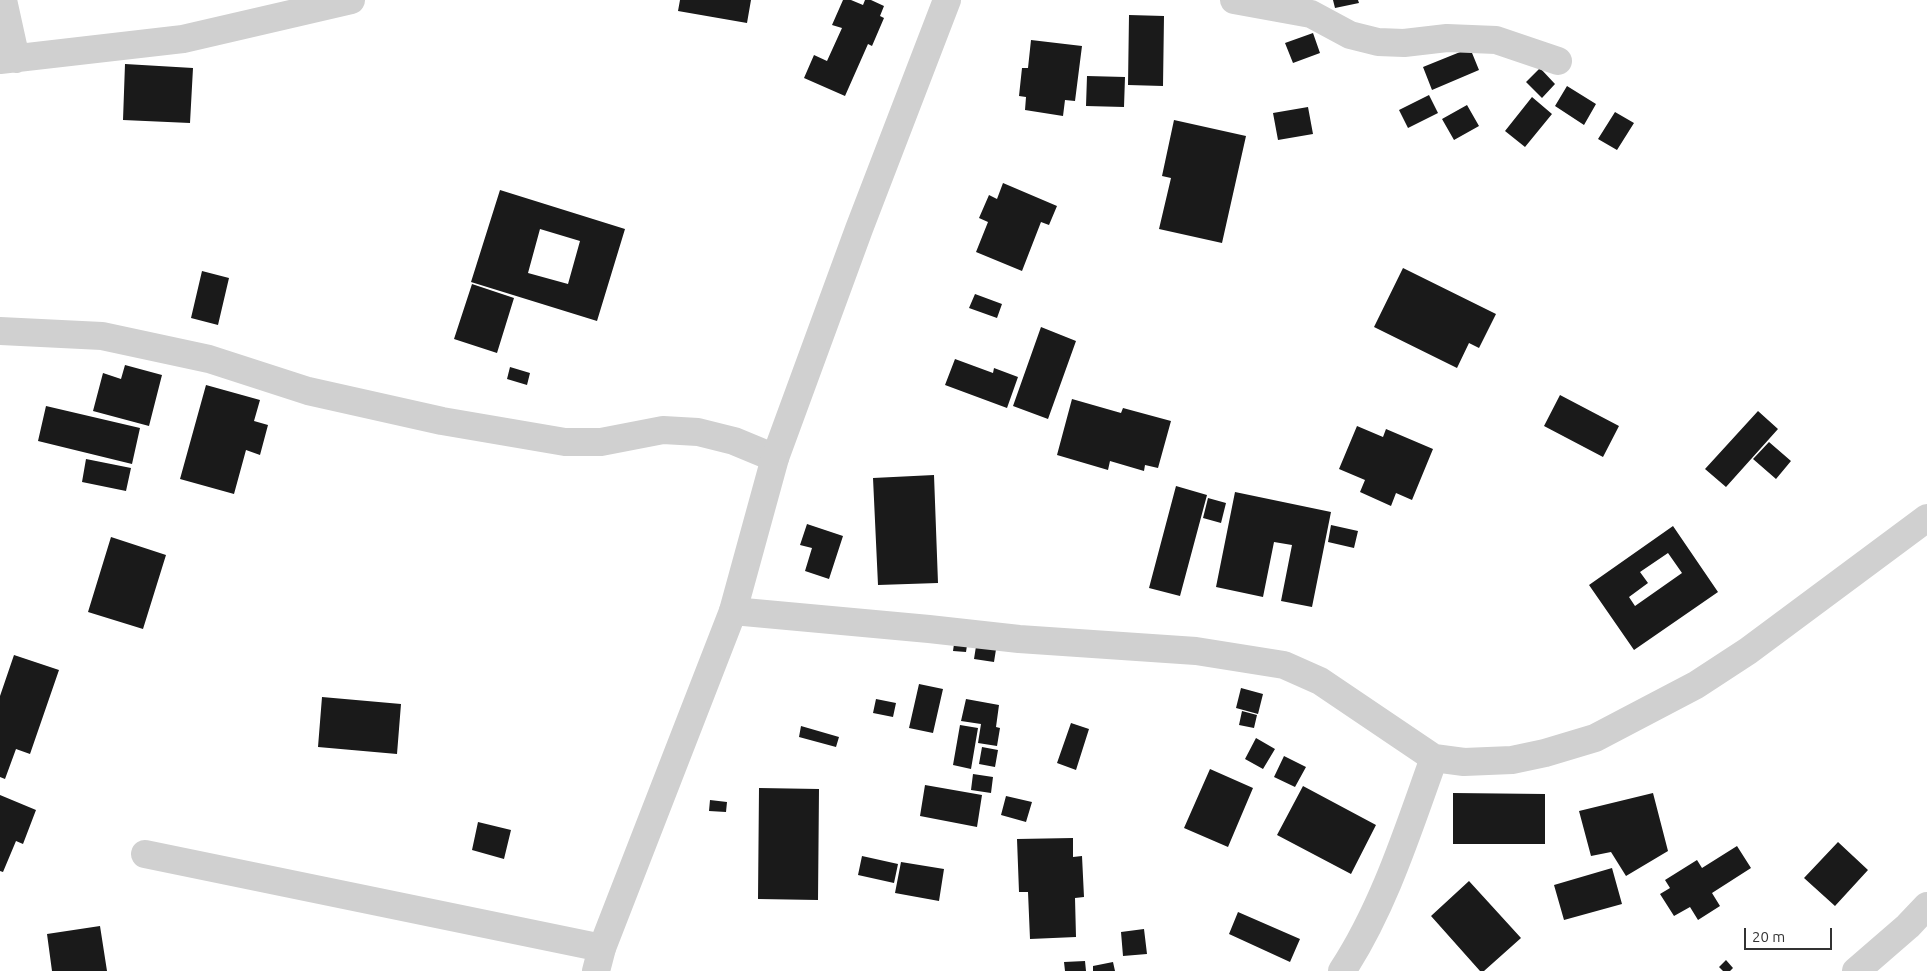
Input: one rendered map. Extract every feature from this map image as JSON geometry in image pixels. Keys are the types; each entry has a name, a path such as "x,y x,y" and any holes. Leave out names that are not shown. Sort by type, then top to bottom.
{"street":[{"path":"3,0 8,59 183,39 351,0"},
{"path":"145,854 599,959 733,610 775,458 863,219 947,0"},
{"path":"1234,0 1311,14 1350,35 1378,42 1404,43 1447,38 1496,40 1558,61"},
{"path":"0,331 102,336 209,359 308,391 442,421 555,440 601,442 663,430 698,432 734,441 775,458"},
{"path":"733,610 1020,640 1196,651 1284,665 1320,681 1434,758 1464,762 1512,760 1545,753 1595,738 1696,685 1748,651 1927,518"},
{"path":"1342,971 1367,930 1434,758"},
{"path":"1856,971 1908,926 1927,906"}],"building":[{"path":"680,0 751,0 747,23 678,11"},
{"path":"843,0 851,0 863,5 865,0 871,0 884,6 880,16 884,18 872,46 868,44 845,96 804,78 814,55 827,61 842,28 832,25"},
{"path":"1333,0 1358,0 1359,3 1335,8"},
{"path":"1129,15 1164,16 1163,86 1128,85"},
{"path":"1313,33 1320,53 1293,63 1285,43"},
{"path":"1031,40 1082,46 1075,101 1065,100 1063,116 1025,110 1026,97 1019,96 1022,68 1028,68"},
{"path":"1470,48 1479,70 1432,90 1423,67"},
{"path":"125,64 193,68 190,123 123,120"},
{"path":"1540,68 1555,84 1542,98 1526,82"},
{"path":"1087,76 1125,77 1124,107 1086,106"},
{"path":"1567,86 1596,104 1584,125 1555,106"},
{"path":"1429,95 1438,113 1408,128 1399,110"},
{"path":"1532,97 1552,114 1525,147 1505,131"},
{"path":"1467,105 1479,126 1454,140 1442,119"},
{"path":"1308,107 1313,134 1278,140 1273,113"},
{"path":"1615,112 1634,123 1617,150 1598,139"},
{"path":"1174,120 1246,136 1222,243 1159,229 1171,178 1162,176"},
{"path":"1003,183 1057,206 1049,225 1041,222 1022,271 976,252 988,222 979,218 989,195 997,199"},
{"path":"500,190 625,229 597,321 471,282","holes":["540,229 580,241 568,284 528,273"]},
{"path":"1403,268 1496,314 1479,348 1469,343 1457,368 1374,327"},
{"path":"202,271 229,278 218,325 191,318"},
{"path":"472,284 514,298 497,353 454,339"},
{"path":"975,294 1002,304 997,318 969,308"},
{"path":"1041,327 1076,341 1048,419 1013,406"},
{"path":"955,359 993,373 994,368 1018,377 1007,408 945,385"},
{"path":"125,365 162,375 149,426 93,411 103,373 121,379"},
{"path":"510,367 530,373 527,385 507,379"},
{"path":"206,385 260,400 254,421 268,425 260,455 246,450 234,494 180,479"},
{"path":"1560,395 1619,426 1603,457 1544,426"},
{"path":"1072,399 1121,413 1123,408 1171,421 1158,468 1145,465 1144,471 1110,461 1108,470 1057,455"},
{"path":"46,406 140,428 132,464 38,441"},
{"path":"1758,411 1778,429 1726,487 1705,469"},
{"path":"1357,426 1383,437 1386,429 1433,449 1412,500 1396,493 1391,506 1360,492 1365,480 1339,469"},
{"path":"1769,442 1791,461 1776,479 1753,459"},
{"path":"86,459 131,468 126,491 82,482"},
{"path":"934,475 938,583 878,585 873,478"},
{"path":"1176,486 1207,495 1180,596 1149,588"},
{"path":"1235,492 1331,512 1312,607 1281,601 1292,545 1274,542 1263,597 1216,587"},
{"path":"1208,498 1226,503 1221,523 1203,518"},
{"path":"807,524 843,536 829,579 805,571 812,548 800,545"},
{"path":"1331,525 1358,531 1354,548 1328,542"},
{"path":"1673,526 1718,592 1634,650 1589,585","holes":["1668,553 1682,573 1635,606 1629,597 1648,583 1640,572"]},
{"path":"111,537 166,555 143,629 88,612"},
{"path":"955,637 968,639 966,652 953,651"},
{"path":"977,640 997,643 994,662 974,659"},
{"path":"14,655 59,670 30,754 16,749 5,779 0,777 0,696"},
{"path":"919,684 943,689 933,733 909,728"},
{"path":"1241,688 1263,694 1258,714 1236,708"},
{"path":"322,697 401,704 397,754 318,747"},
{"path":"876,699 896,703 893,717 873,713"},
{"path":"966,699 999,705 996,727 1000,728 997,746 978,743 981,724 961,721"},
{"path":"1242,711 1257,715 1254,728 1239,725"},
{"path":"1071,723 1089,729 1076,770 1057,763"},
{"path":"960,725 978,728 971,769 953,765"},
{"path":"801,726 839,737 836,747 799,737"},
{"path":"1256,738 1275,749 1263,769 1245,759"},
{"path":"982,747 998,750 995,767 979,764"},
{"path":"1284,756 1306,767 1295,787 1274,777"},
{"path":"1210,769 1253,788 1228,847 1184,828"},
{"path":"973,774 993,777 991,793 971,790"},
{"path":"925,785 982,795 977,827 920,816"},
{"path":"1303,786 1376,825 1351,874 1277,835"},
{"path":"759,788 819,789 818,900 758,899"},
{"path":"1453,793 1545,794 1545,844 1453,844"},
{"path":"1653,793 1668,851 1626,876 1611,852 1591,856 1579,811"},
{"path":"0,795 36,810 23,844 16,841 3,872 0,871"},
{"path":"1006,796 1032,802 1026,822 1001,815"},
{"path":"710,800 727,802 726,812 709,811"},
{"path":"478,822 511,830 504,859 472,850"},
{"path":"1073,838 1073,857 1082,856 1084,897 1075,898 1076,937 1030,939 1028,892 1019,892 1017,839"},
{"path":"1838,842 1868,870 1835,906 1804,878"},
{"path":"1737,846 1751,868 1712,893 1720,906 1698,920 1690,907 1674,916 1660,894 1670,888 1665,880 1697,860 1702,868"},
{"path":"862,856 898,864 894,883 858,875"},
{"path":"901,862 944,869 939,901 895,893"},
{"path":"1612,868 1622,904 1564,920 1554,885"},
{"path":"1469,881 1521,938 1484,971 1480,971 1431,916"},
{"path":"1238,912 1300,939 1290,962 1229,934"},
{"path":"100,926 107,971 52,971 47,934"},
{"path":"1144,929 1147,954 1123,956 1121,932"},
{"path":"1726,960 1733,968 1730,971 1723,971 1719,967"},
{"path":"1085,961 1086,971 1065,971 1064,962"},
{"path":"1113,962 1115,971 1093,971 1093,966"}]}
